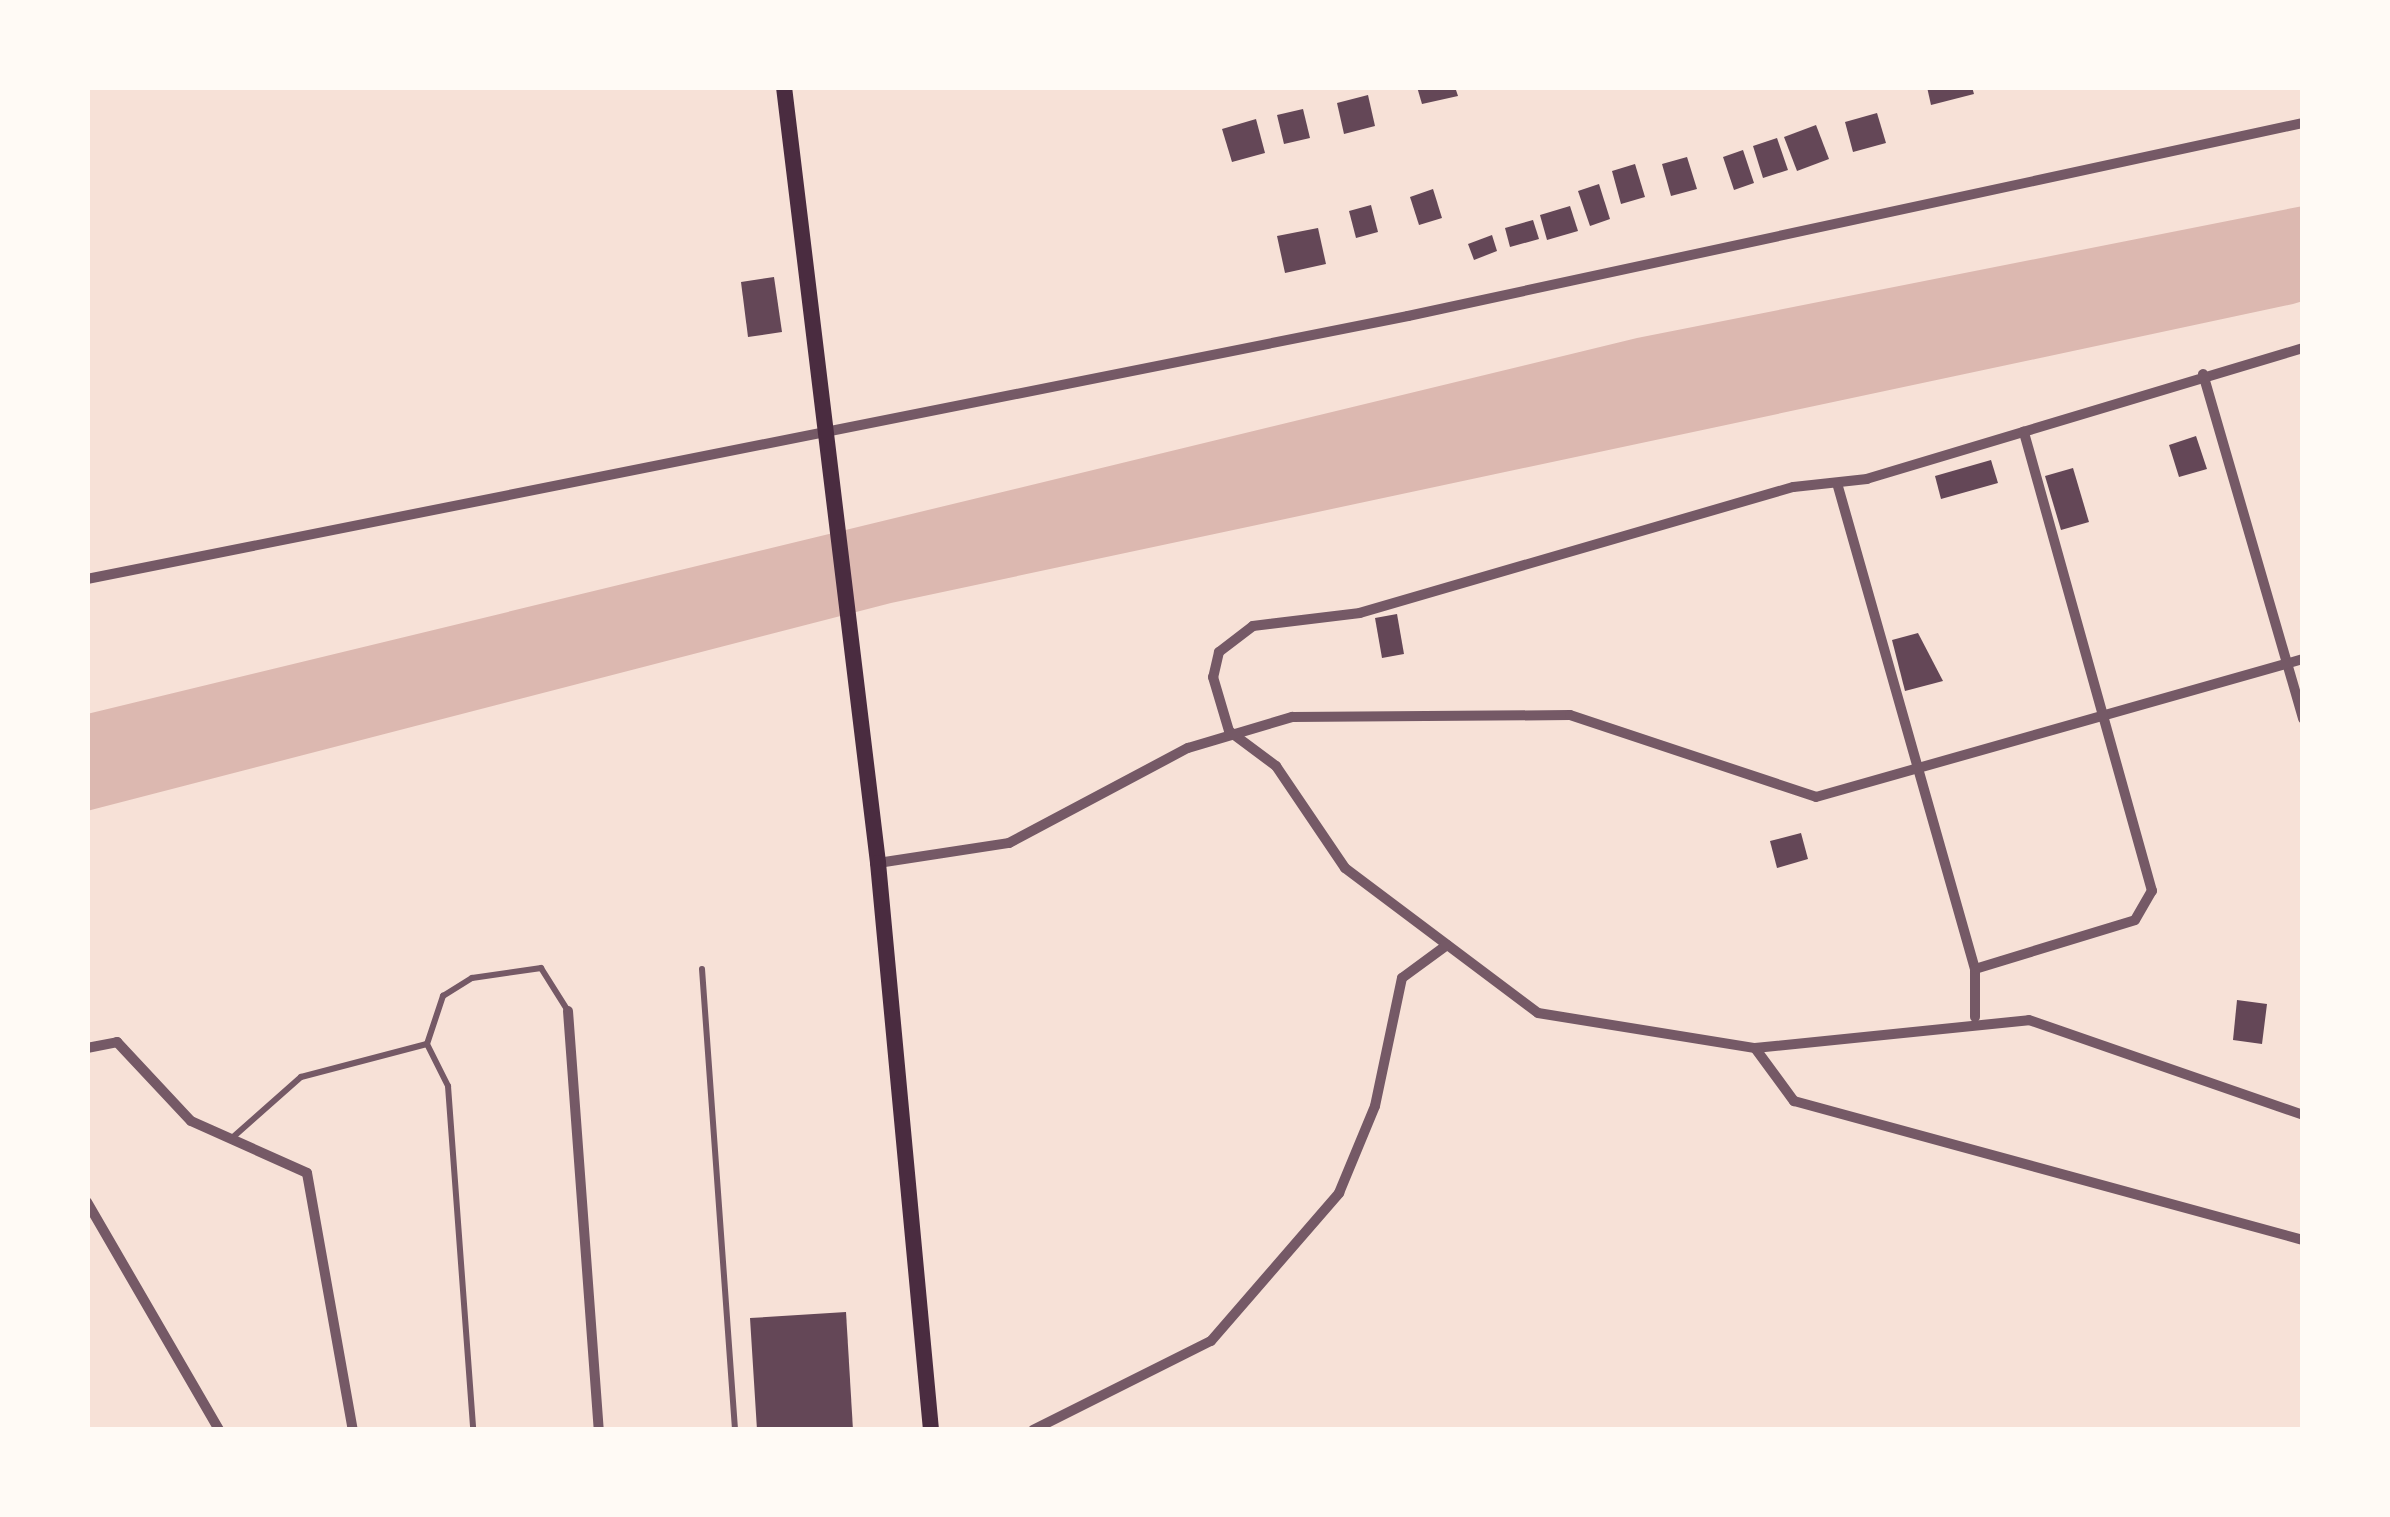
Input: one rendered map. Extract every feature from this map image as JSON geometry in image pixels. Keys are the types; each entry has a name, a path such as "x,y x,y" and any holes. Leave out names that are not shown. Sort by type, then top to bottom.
{"main road":[{"path":"784,87 878,863 931,1430"}],"street":[{"path":"87,579 2303,123"},
{"path":"2303,348 2203,374 2024,432 1360,613 1253,626 1219,652 1216,704 1229,731 1276,766 1346,868 1538,1013 1755,1048 1975,1018 2102,1039 2303,1114"},
{"path":"2203,374 2303,719"},
{"path":"1975,969 2148,911 2105,716 2024,432"},
{"path":"1837,483 1975,969 1975,1018"},
{"path":"878,863 1009,842 1229,731 1292,716 1570,715 1816,797 2303,659"},
{"path":"1033,1430 1211,1341 1339,1193 1376,1106 1402,978 1448,945"},
{"path":"568,1011 599,1430"},
{"path":"87,1048 117,1042 171,1106 230,1141 289,1161 319,1194 352,1430"},
{"path":"1755,1048 1794,1101 2303,1240"},
{"path":"87,1202 219,1430"}],"lane":[{"path":"473,1430 448,1086 427,1044 443,996 509,964 541,968 568,1011"},
{"path":"702,969 736,1430"},
{"path":"230,1141 301,1077 427,1044"}],"shaded area":[{"path":"2303,206 2303,301 2293,304 891,603 87,811 87,714 1637,338"}],"building":[{"path":"1417,87 1455,87 1458,96 1422,104"},
{"path":"1927,87 1972,87 1974,94 1931,105"},
{"path":"1368,95 1375,126 1344,134 1337,103"},
{"path":"1303,109 1310,138 1284,144 1277,115"},
{"path":"1877,113 1886,143 1853,152 1845,122"},
{"path":"1256,119 1265,153 1232,162 1222,129"},
{"path":"1816,125 1829,159 1797,171 1784,137"},
{"path":"1777,138 1788,170 1763,178 1753,146"},
{"path":"1743,150 1754,183 1734,190 1723,157"},
{"path":"1687,157 1697,189 1671,196 1662,164"},
{"path":"1635,164 1645,197 1621,204 1612,171"},
{"path":"1599,184 1610,219 1590,226 1578,191"},
{"path":"1433,189 1442,218 1419,225 1410,197"},
{"path":"1371,205 1378,232 1356,238 1349,211"},
{"path":"1570,206 1578,231 1547,240 1540,215"},
{"path":"1533,220 1539,239 1510,247 1505,228"},
{"path":"1318,228 1326,264 1285,273 1277,236"},
{"path":"1492,235 1497,251 1474,260 1468,244"},
{"path":"774,277 782,332 748,337 741,282"},
{"path":"2196,436 2207,469 2179,477 2169,445"},
{"path":"1991,460 1998,483 1941,499 1935,476"},
{"path":"2073,468 2089,522 2061,530 2045,476"},
{"path":"1397,614 1404,654 1382,658 1375,618"},
{"path":"1918,633 1943,681 1905,691 1892,640"},
{"path":"1801,833 1808,859 1777,868 1770,841"},
{"path":"2237,1000 2267,1004 2262,1044 2233,1040"},
{"path":"846,1312 853,1430 757,1430 750,1318"}]}
